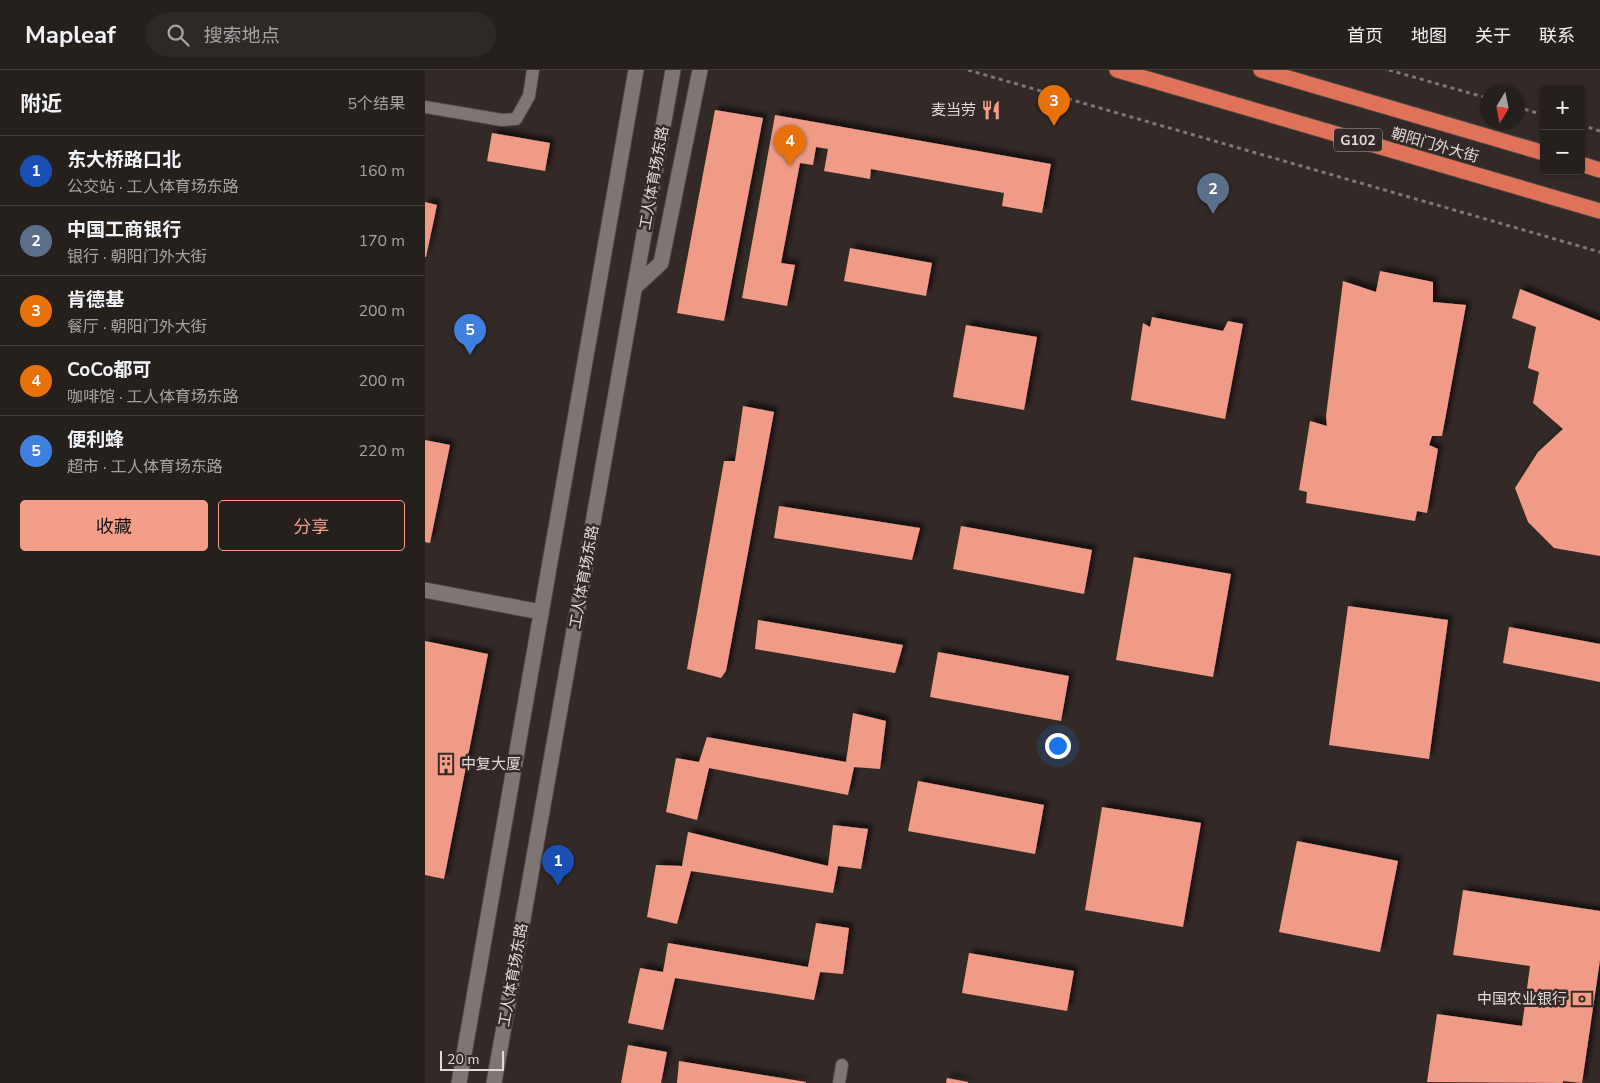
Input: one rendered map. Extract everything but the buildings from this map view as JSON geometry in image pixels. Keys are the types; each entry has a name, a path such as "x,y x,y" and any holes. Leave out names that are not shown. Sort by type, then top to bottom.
{"highway":[{"name":"朝阳门外大街","path":"1117,70 1600,211"},
{"name":"朝阳门外大街","path":"1261,70 1540,152"},
{"path":"1585,165 1600,170"}],"main road":[{"path":"459,1083 635,70"},
{"name":"工人体育场东路","path":"494,1083 673,70"},
{"path":"635,287 661,263 700,70"},
{"path":"425,590 541,612"}],"lane":[{"path":"425,107 502,120 516,119 529,96 533,70"},
{"path":"839,1083 842,1065"}],"path":[{"path":"967,70 1600,252"},
{"path":"1389,70 1480,96"},
{"path":"1525,109 1540,113"},
{"path":"1585,126 1600,131"}],"place":[{"name":"麦当劳","path":"991,110"},
{"name":"肯德基","path":"1054,126"},
{"name":"CoCo都可","path":"790,166"},
{"name":"中国工商银行","path":"1213,214"},
{"name":"便利蜂","path":"470,355"},
{"name":"中复大厦","path":"446,764"},
{"name":"东大桥路口北","path":"558,886"},
{"name":"中国农业银行","path":"1582,999"}]}
